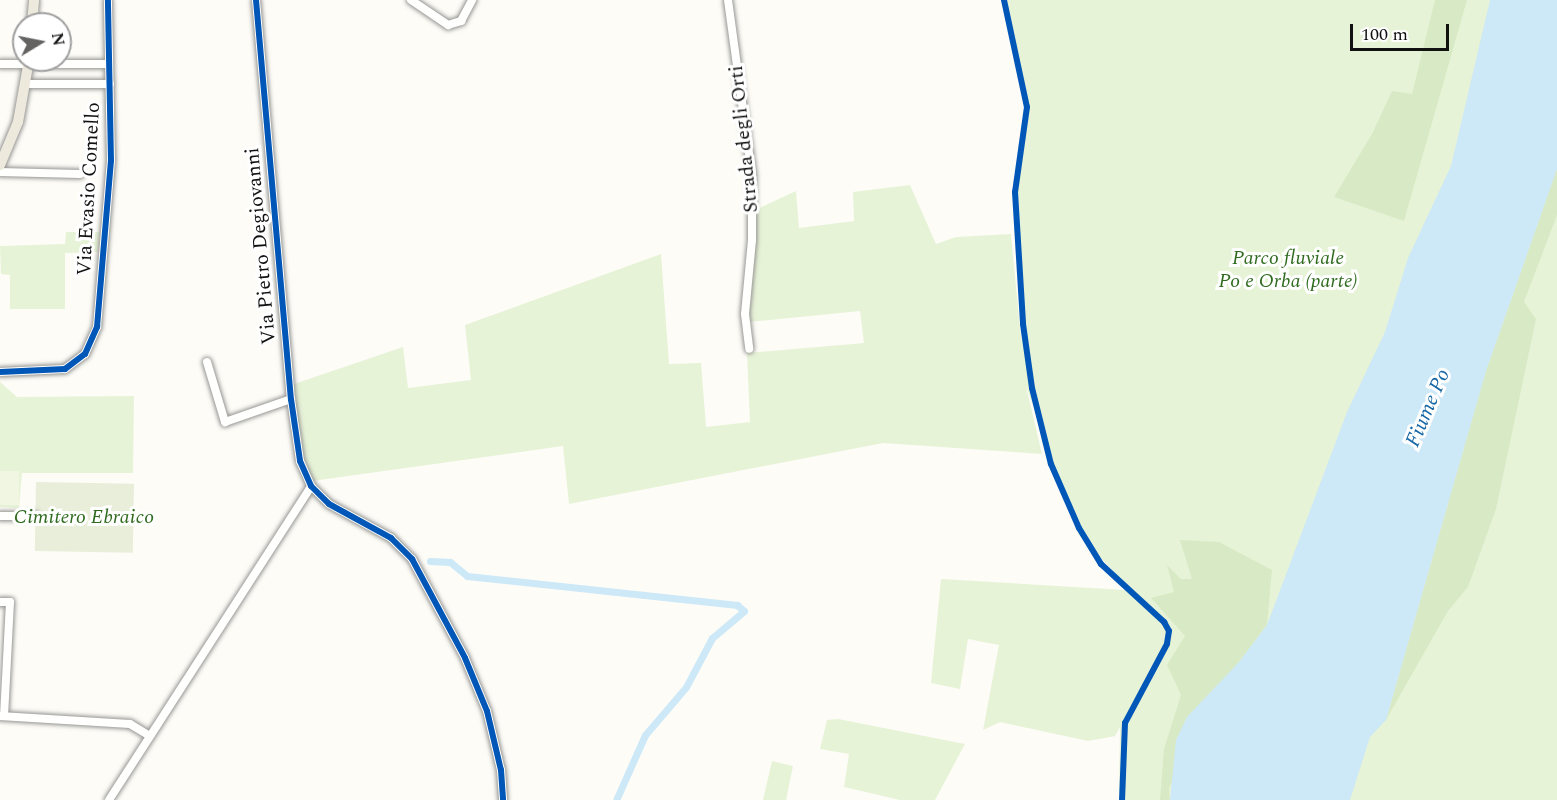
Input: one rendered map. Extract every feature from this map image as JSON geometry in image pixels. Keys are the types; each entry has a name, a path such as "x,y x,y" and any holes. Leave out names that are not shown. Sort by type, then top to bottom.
{"main road":[{"path":"0,165 18,122 28,72"}],"street":[{"name":"Via Evasio Comello","path":"0,372 65,369 76,363 91,344 97,327 111,161 108,0"},
{"name":"Via Pietro Degiovanni","path":"256,0 296,448 311,486"},
{"path":"411,0 448,25 461,21 472,0"},
{"name":"Strada degli Orti","path":"729,0 752,176 752,240 745,314 750,349"},
{"path":"72,64 109,64"},
{"path":"26,84 110,84"},
{"path":"0,172 80,174"},
{"path":"207,362 225,422 291,399"},
{"path":"109,800 148,735 174,702 311,486 329,504 391,538 412,558 465,658 487,711 499,760 503,800"},
{"path":"0,516 35,516"},
{"path":"0,602 10,602 2,716 130,724 148,735"}],"green space":[{"name":"Parco fluviale Po e Orba (parte)","path":"1007,0 1557,0 1557,800 1119,800 1120,727 1115,736 1088,741 1000,722 983,730 999,645 968,639 960,689 931,683 941,579 1125,590 1161,621 1079,535 1026,386 1042,454 883,443 569,504 563,446 312,481 300,448 294,384 403,347 408,388 471,380 465,325 661,254 669,364 701,363 706,427 750,422 747,353 864,343 860,311 748,322 753,211 796,191 799,228 854,221 853,192 910,185 936,244 956,237 1011,234 1022,349 1013,185 1028,105"},
{"path":"1435,0 1467,0 1404,221 1334,197 1372,134 1392,91 1412,94"},
{"path":"1557,169 1557,215 1524,302 1536,319 1496,509 1468,587 1448,611 1386,720 1486,371"},
{"path":"66,232 100,232 98,252 65,253 65,309 10,309 10,275 1,274 0,246 65,244"},
{"path":"0,382 17,397 134,396 133,473 22,473 19,508 0,507"},
{"path":"0,471 19,471 19,505 0,505"},
{"name":"Cimitero Ebraico","path":"36,482 134,484 133,553 35,551"},
{"path":"1180,540 1219,542 1272,570 1267,625 1239,662 1169,788 1170,800 1160,800 1164,749 1181,695 1167,665 1185,636 1151,598 1174,592 1167,565 1181,579 1192,579"},
{"path":"838,719 965,744 935,800 900,800 844,787 849,754 820,749 827,720"},
{"path":"772,761 793,766 786,800 763,800"}],"water":[{"name":"Fiume Po","path":"1490,0 1557,0 1557,169 1486,371 1386,720 1370,737 1350,800 1170,800 1176,740 1187,717 1239,662 1267,625 1347,412 1385,332 1408,258 1451,166"}],"waterway":[{"path":"430,561 450,562 467,576 737,605 744,611 712,638 686,687 645,735 616,800"}],"cycle path":[{"path":"0,372 65,369 85,354 97,327 111,161 108,0"},
{"path":"256,0 291,399 300,461 311,486 329,504 391,538 412,559 465,658 487,711 501,770 503,800"},
{"path":"1004,0 1027,107 1015,192 1023,324 1032,388 1051,464 1079,528 1101,564 1164,622 1169,631 1167,644 1125,723 1122,800"}]}
